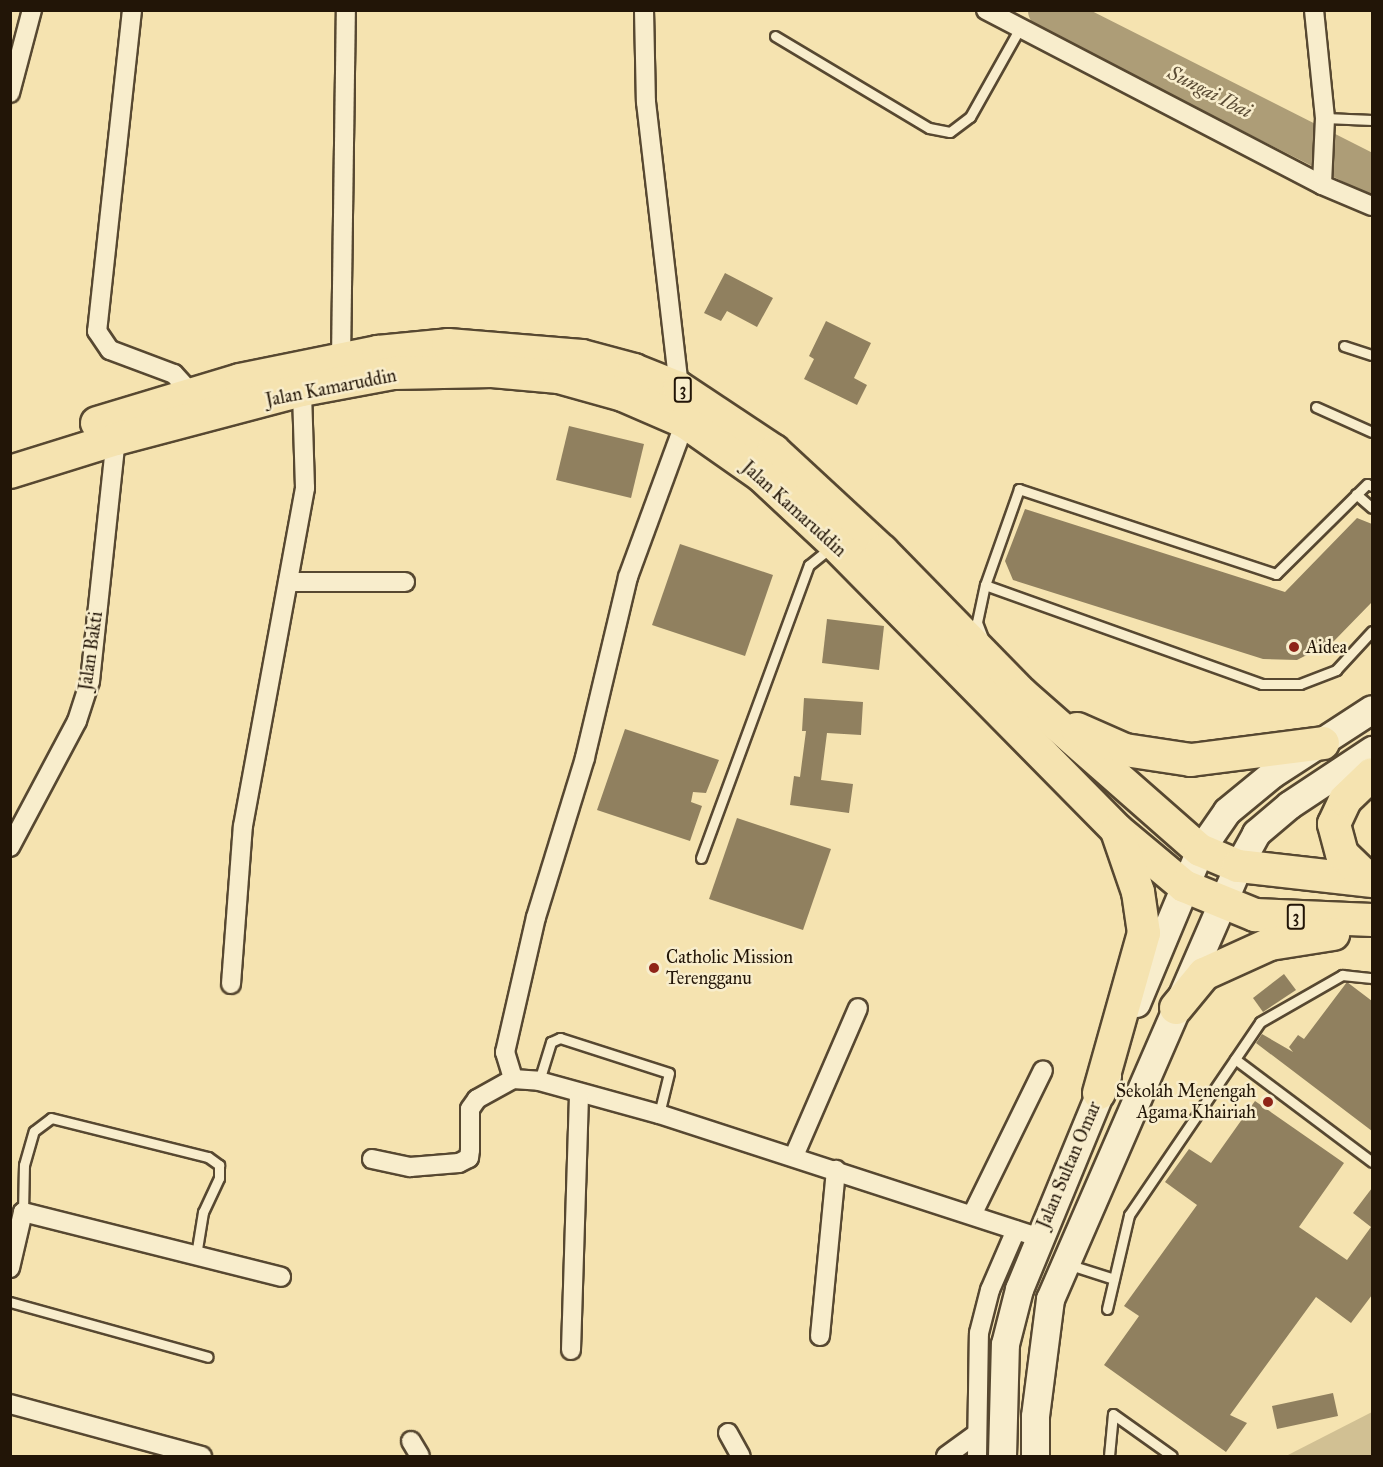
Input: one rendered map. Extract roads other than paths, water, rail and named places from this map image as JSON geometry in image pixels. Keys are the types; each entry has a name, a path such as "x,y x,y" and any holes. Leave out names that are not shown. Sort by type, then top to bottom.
{"highway":[{"name":"Jalan Kamaruddin","path":"10,450 192,394 341,358 448,345 517,348 582,356 679,388 774,451 882,551 1021,693 1200,850"},
{"name":"Jalan Kamaruddin","path":"10,472 116,439 302,390 394,374 492,370 560,377 623,395 685,422 762,476 835,544 1117,830 1184,886 1222,902"},
{"path":"1021,693 1085,734 1125,750 1191,760 1323,743"},
{"path":"1371,881 1342,854 1334,824 1345,800 1372,774"},
{"path":"1099,1093 1144,933 1138,892 1117,830"},
{"name":"3","path":"1200,850 1238,866 1371,881"},
{"name":"3","path":"1222,902 1255,915 1372,920"},
{"path":"1176,1008 1204,974 1270,944 1303,936 1372,931"}],"main road":[{"name":"Jalan Sultan Omar","path":"1002,1456 1005,1344 1019,1289 1027,1233 1099,1093 1200,850 1227,811 1272,774 1323,743 1372,709"},
{"name":"Jalan Sultan Omar","path":"1035,1456 1042,1346 1050,1299 1238,866 1256,833 1264,826 1289,805 1372,750"}],"street":[{"path":"10,93 32,10"},
{"path":"132,10 97,331 110,350 174,374 192,394"},
{"path":"341,358 346,10"},
{"path":"644,10 646,102 679,388"},
{"path":"986,10 1322,184 1372,206"},
{"path":"1314,10 1324,118 1322,184"},
{"path":"231,984 243,826 305,488 302,390"},
{"path":"513,1079 505,1052 536,917 585,758 628,577 685,422"},
{"name":"Jalan Bakti","path":"10,847 77,721 90,681 116,439"},
{"path":"288,582 405,582"},
{"path":"794,1156 858,1008"},
{"path":"972,1215 1043,1070"},
{"path":"372,1159 410,1167 459,1164 469,1158 470,1109 477,1099 513,1079 539,1081 659,1114 794,1156 1027,1233 990,1290 979,1333 975,1434 977,1456"},
{"path":"571,1350 579,1093"},
{"path":"820,1336 836,1170"},
{"path":"10,1268 23,1212 281,1277"},
{"path":"10,1404 202,1456"},
{"path":"728,1433 741,1456"},
{"path":"946,1456 975,1434"}],"lane":[{"path":"775,36 929,128 950,132 970,117 1020,28"},
{"path":"1324,118 1372,120"},
{"path":"1344,346 1372,355"},
{"path":"1316,406 1372,432"},
{"path":"994,666 977,622 985,585 1020,489 1276,574 1356,494 1367,484 1372,486"},
{"path":"1356,494 1372,508"},
{"path":"701,858 809,565 835,544"},
{"path":"985,585 1262,684 1300,684 1336,670 1372,631"},
{"path":"1107,1309 1130,1215 1260,1022 1342,975 1372,978"},
{"path":"539,1081 551,1042 560,1038 669,1073 659,1114"},
{"path":"1235,1059 1372,1162"},
{"path":"23,1212 24,1166 34,1131 51,1118 208,1158 219,1165 219,1178 203,1212 196,1255"},
{"path":"1065,1263 1114,1278"},
{"path":"10,1302 208,1358"},
{"path":"1109,1456 1113,1414 1172,1456"}],"waterway":[{"name":"Sungai Ibai","path":"1047,10 1372,174"}],"place":[{"name":"Aidea","path":"1294,647"},
{"name":"Catholic Mission Terengganu","path":"654,968"},
{"name":"Sekolah Menengah Agama Khairiah","path":"1268,1102"}]}
